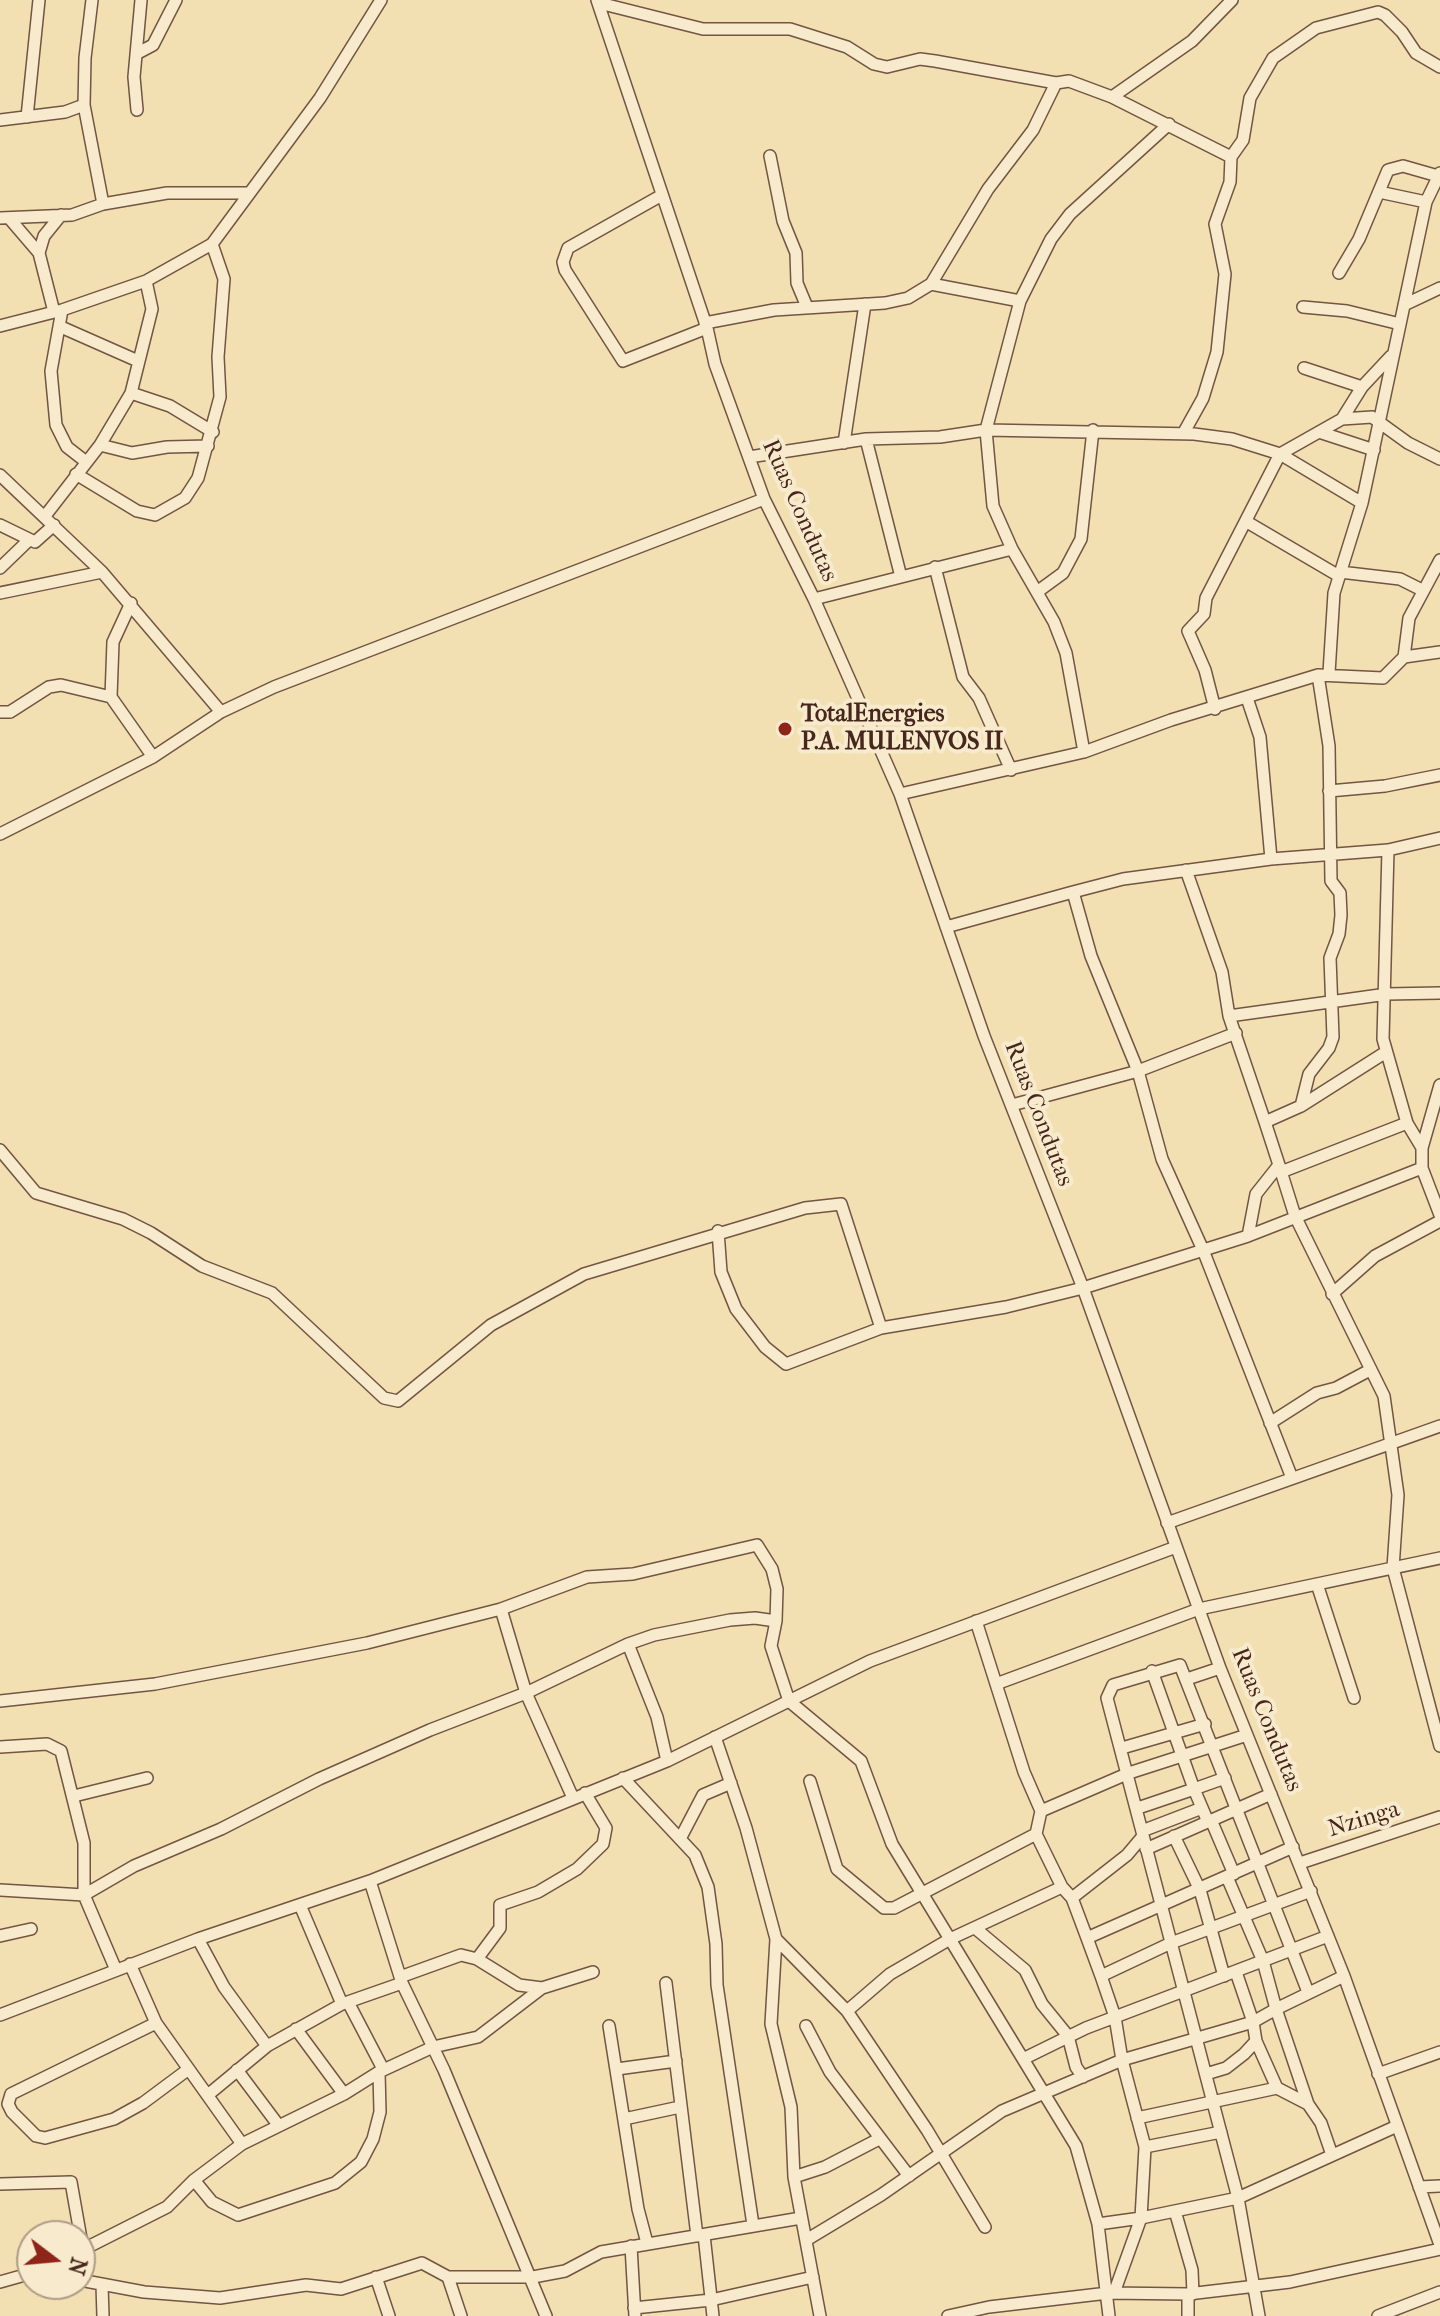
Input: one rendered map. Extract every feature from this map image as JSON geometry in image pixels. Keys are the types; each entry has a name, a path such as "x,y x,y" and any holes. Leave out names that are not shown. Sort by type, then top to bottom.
{"street":[{"path":"27,117 39,0"},
{"path":"92,0 85,58 84,105 103,204"},
{"path":"137,110 136,54 141,0"},
{"path":"136,54 153,45 176,0"},
{"path":"0,326 58,311 146,281 212,244 320,98 381,0"},
{"path":"1112,97 1192,41 1232,0"},
{"path":"598,2 703,29 790,29 847,47 874,64 887,67 920,59 1056,83 1069,81 1112,97 1231,157"},
{"name":"Ruas Condutas","path":"598,2 706,326 715,364 764,499 814,599 900,794 946,927 1083,1288 1220,1668 1344,1976 1440,2247"},
{"path":"1183,434 1203,398 1217,352 1225,274 1215,224 1230,182 1231,157 1243,140 1250,98 1273,58 1316,28 1368,13 1385,15 1416,53 1440,67"},
{"path":"662,195 568,248 563,262 565,270 623,361 706,326 807,307 902,300 931,284 988,189 1033,130 1056,83"},
{"path":"0,120 65,112 84,105"},
{"path":"1084,752 1066,653 993,506 986,430 1020,301 1034,268 1070,214 1169,124"},
{"path":"770,156 783,221 796,253 797,283 807,307"},
{"path":"1301,1106 1309,1074 1332,1043 1330,958 1339,934 1341,915 1340,893 1331,881 1329,746 1324,674 1330,625 1339,574 1362,503 1374,450 1384,429 1391,356 1426,202 1438,181 1397,165 1388,170 1359,239 1339,273"},
{"path":"1379,192 1426,202"},
{"path":"4,218 61,215 167,193 249,193"},
{"path":"39,253 44,236 61,215"},
{"path":"4,218 39,253 61,327 51,371 56,425 67,447 85,461"},
{"path":"76,474 137,511 155,515 185,498 193,487 213,432 220,397 218,357 224,279 212,244"},
{"path":"0,525 39,542 76,474 100,445 131,393 152,309 146,281"},
{"path":"931,284 1020,301"},
{"path":"1404,305 1440,288"},
{"path":"844,443 865,304"},
{"path":"1303,307 1347,311 1400,324"},
{"path":"61,327 138,361"},
{"path":"1342,419 1362,387 1391,356"},
{"path":"1304,368 1362,387"},
{"path":"131,393 170,406 213,432"},
{"path":"1215,709 1205,670 1188,631 1204,614 1206,598 1280,454 1342,419 1365,415 1384,429 1440,459"},
{"path":"749,457 866,439 940,437 986,430 1183,434 1232,439 1280,454 1362,503"},
{"path":"1037,592 1063,573 1081,539 1093,430"},
{"path":"1319,432 1374,450"},
{"path":"866,439 901,577"},
{"path":"100,445 132,453 167,447 208,446"},
{"path":"0,475 131,603 221,712"},
{"path":"0,834 153,757 221,712 274,687 764,499"},
{"path":"1247,522 1339,574 1400,579 1422,590"},
{"path":"0,568 29,540"},
{"path":"814,599 1012,549"},
{"path":"1404,657 1409,618 1440,560"},
{"path":"935,567 963,677 979,698 1011,770"},
{"path":"0,593 102,572"},
{"path":"131,603 113,642 111,697 153,757"},
{"path":"900,794 1084,752 1171,720 1324,674 1383,678 1404,657 1440,652"},
{"path":"0,712 10,712 49,687 61,685 111,697"},
{"path":"1247,698 1260,737 1271,859"},
{"path":"1329,791 1385,786 1440,775"},
{"path":"946,927 1123,879 1271,859 1388,850 1440,838"},
{"path":"1388,850 1387,994 1383,1039 1407,1123 1422,1148"},
{"path":"1186,870 1222,972 1229,1016 1295,1216 1384,1396 1398,1504 1393,1568 1440,1746"},
{"path":"1073,892 1091,956 1138,1071 1162,1159 1203,1250 1292,1478"},
{"path":"1229,1016 1387,994 1440,993"},
{"path":"1012,1105 1138,1071 1236,1033"},
{"path":"1265,1122 1301,1106 1386,1052"},
{"path":"1439,1210 1422,1168 1422,1148 1436,1112 1440,1085"},
{"path":"1248,1236 1256,1194 1280,1168 1407,1123"},
{"path":"0,1150 36,1193 123,1219 202,1266 272,1293 384,1398 393,1401 402,1398 491,1325 538,1296 584,1274 718,1231 805,1208 841,1204 881,1328"},
{"path":"718,1231 721,1272 736,1309 765,1347 786,1364 881,1328 1006,1307 1083,1288 1248,1236 1422,1168"},
{"path":"1332,1294 1375,1256 1440,1221"},
{"path":"1270,1423 1317,1393 1336,1388 1370,1370"},
{"path":"1167,1523 1440,1426"},
{"path":"0,1701 155,1684 367,1643 501,1609 587,1577 633,1574 757,1545 775,1577 776,1621 771,1646 789,1701 861,1761 892,1844 1047,2094 1078,2151 1098,2224 1111,2293 1109,2316"},
{"path":"0,2015 198,1939 370,1881 667,1761 870,1661 1176,1547"},
{"path":"996,1684 1199,1609 1440,1558"},
{"path":"1317,1584 1354,1698"},
{"path":"501,1609 526,1693 573,1798"},
{"path":"0,1890 84,1895 134,1866 233,1823 319,1779 430,1730 526,1693 628,1644 654,1635 741,1618 776,1621"},
{"path":"976,1621 1024,1772 1041,1811 1036,1834 1062,1887 1072,1898 1115,2017 1122,2060 1145,2147 1141,2218 1111,2293"},
{"path":"628,1644 657,1717 667,1761"},
{"path":"1259,2316 1238,2198 1159,1906 1108,1692 1113,1685 1177,1663 1187,1679 1214,1746 1308,1992"},
{"path":"1187,1679 1220,1668"},
{"path":"1152,1671 1194,1789 1263,1961 1308,2104 1325,2131 1332,2155"},
{"path":"1122,1748 1176,1735 1205,1724"},
{"path":"1041,1811 1129,1773 1247,1735"},
{"path":"715,1737 776,1939 771,2024 791,2107 794,2177 820,2316"},
{"path":"0,1747 54,1745 61,1751 84,1843 84,1895 116,1970"},
{"path":"74,1796 147,1778"},
{"path":"623,1778 695,1855 708,1887 716,1944 717,1985 753,2225"},
{"path":"1138,1808 1225,1778"},
{"path":"810,1781 834,1860 843,1876 884,1908 894,1908 1036,1834"},
{"path":"680,1839 703,1795 731,1783"},
{"path":"477,1959 500,1928 500,1905 538,1892 577,1869 603,1844 606,1828 585,1793"},
{"path":"1146,1849 1271,1794"},
{"path":"1072,1898 1127,1855 1143,1834 1202,1808"},
{"name":"Nzinga","path":"1300,1863 1440,1817"},
{"path":"1174,1836 1200,1890 1211,1927 1253,2022 1256,2041 1277,2088 1308,2104"},
{"path":"1087,1938 1293,1847"},
{"path":"370,1881 401,1980 533,2277 546,2316"},
{"path":"847,2011 890,1974 950,1939 1062,1887"},
{"path":"1101,1976 1171,1943 1311,1891"},
{"path":"194,2180 212,2202 238,2215 335,2183 361,2162 373,2139 380,2112 381,2070 345,2003 300,1905"},
{"path":"975,1928 1021,1966 1042,2004 1068,2036 1074,2048 1076,2067 1083,2077"},
{"path":"0,1936 31,1929"},
{"path":"1025,2058 1115,2017 1328,1936"},
{"path":"198,1939 224,1987 267,2046"},
{"path":"776,1939 847,2011 940,2152 985,2227"},
{"path":"209,2094 267,2046 296,2029 345,2003 453,1955 477,1959 519,1985 542,1988"},
{"path":"130,1964 156,2023 186,2071 209,2094 242,2144"},
{"path":"96,2242 167,2207 194,2180 242,2144 344,2094 381,2070 433,2047 478,2037 542,1988 593,1972"},
{"path":"808,2239 909,2176 1002,2111 1122,2060 1253,2022 1344,1976"},
{"path":"666,1983 680,2107 713,2316"},
{"path":"156,2023 11,2094 8,2104 12,2112 36,2136 45,2138 114,2119 143,2103 186,2071"},
{"path":"609,2026 638,2209 647,2243"},
{"path":"806,2026 830,2072 909,2176"},
{"path":"296,2029 344,2094"},
{"path":"1206,2074 1226,2068 1256,2041"},
{"path":"1378,2074 1440,2052"},
{"path":"617,2069 676,2061"},
{"path":"237,2070 279,2126"},
{"path":"1137,2118 1277,2088"},
{"path":"624,2119 680,2107"},
{"path":"1098,2224 1238,2198 1397,2126"},
{"path":"1145,2147 1221,2132"},
{"path":"794,2177 825,2167 879,2139"},
{"path":"0,2184 71,2182 77,2220"},
{"path":"1419,2187 1440,2186"},
{"path":"1175,2211 1192,2270 1188,2316"},
{"path":"96,2284 220,2298 306,2285 341,2289 422,2263 448,2277 533,2277 565,2271 601,2252 801,2218"},
{"path":"631,2246 635,2312 711,2300 813,2277"},
{"path":"948,2316 1111,2293 1190,2294 1315,2278 1440,2247"},
{"path":"376,2277 389,2316"},
{"path":"448,2277 461,2316"},
{"path":"102,2285 103,2316"},
{"path":"1378,2316 1440,2292"}],"place":[{"name":"TotalEnergies P.A. MULENVOS II","path":"785,729"}]}
